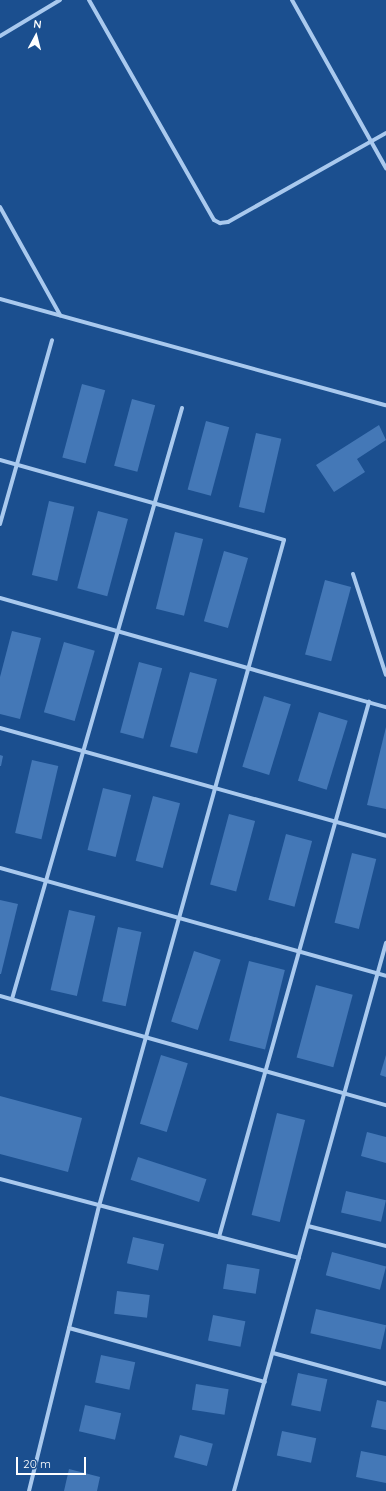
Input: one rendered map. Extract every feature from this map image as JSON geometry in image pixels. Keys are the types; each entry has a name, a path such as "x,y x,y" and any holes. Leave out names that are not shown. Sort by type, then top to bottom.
{"street":[{"path":"0,36 60,0"},
{"path":"89,0 214,220 220,224 228,222 386,134"},
{"path":"292,0 386,168"},
{"path":"0,207 60,315"},
{"path":"0,299 386,406"},
{"path":"0,524 18,465 52,340"},
{"path":"12,999 182,408"},
{"path":"0,460 284,540 99,1206 29,1491"},
{"path":"353,574 386,675"},
{"path":"0,598 386,707"},
{"path":"219,1237 369,702"},
{"path":"0,728 386,836"},
{"path":"0,868 386,976"},
{"path":"234,1491 386,943"},
{"path":"0,996 386,1105"},
{"path":"0,1179 299,1258"},
{"path":"308,1226 386,1246"},
{"path":"69,1328 264,1382"},
{"path":"273,1353 386,1384"}],"building":[{"path":"82,384 105,390 86,464 62,457"},
{"path":"132,399 155,405 137,472 114,466"},
{"path":"206,421 229,427 211,496 188,490"},
{"path":"379,425 386,440 357,459 365,472 334,492 316,465"},
{"path":"256,433 281,439 264,513 239,507"},
{"path":"49,501 74,507 57,581 32,575"},
{"path":"98,511 128,519 107,596 77,588"},
{"path":"175,532 203,539 184,616 156,609"},
{"path":"224,551 248,558 228,628 204,621"},
{"path":"325,580 351,587 331,661 305,654"},
{"path":"12,631 41,638 20,719 0,714 0,677"},
{"path":"64,642 95,651 75,721 44,712"},
{"path":"139,662 162,668 143,739 120,733"},
{"path":"190,672 217,679 197,754 170,746"},
{"path":"264,696 291,704 269,775 242,767"},
{"path":"319,712 348,721 327,790 298,781"},
{"path":"386,727 386,809 367,805"},
{"path":"0,755 3,756 1,766 0,766"},
{"path":"32,760 58,766 41,839 15,833"},
{"path":"103,788 131,795 116,857 88,850"},
{"path":"153,796 180,803 163,868 136,861"},
{"path":"229,814 255,821 236,892 210,885"},
{"path":"286,834 312,841 294,907 268,900"},
{"path":"352,853 376,859 359,929 335,923"},
{"path":"0,900 18,904 1,974 0,974"},
{"path":"69,910 95,916 77,996 51,990"},
{"path":"118,927 141,932 126,1006 102,1001"},
{"path":"194,951 221,960 198,1030 171,1021"},
{"path":"249,961 285,970 265,1050 229,1041"},
{"path":"316,985 353,995 333,1067 297,1057"},
{"path":"161,1055 188,1063 167,1132 140,1124"},
{"path":"386,1055 386,1077 380,1075"},
{"path":"0,1096 82,1118 68,1172 0,1154"},
{"path":"277,1113 305,1120 280,1222 252,1215"},
{"path":"367,1132 386,1137 386,1163 361,1156"},
{"path":"138,1157 206,1179 199,1202 131,1180"},
{"path":"346,1191 386,1200 381,1222 341,1212"},
{"path":"133,1237 164,1244 158,1271 127,1263"},
{"path":"332,1252 386,1266 380,1290 326,1275"},
{"path":"227,1264 260,1269 256,1294 223,1289"},
{"path":"117,1291 150,1295 147,1318 114,1314"},
{"path":"316,1309 386,1325 381,1350 310,1333"},
{"path":"213,1315 245,1321 240,1347 208,1341"},
{"path":"101,1355 135,1362 129,1390 95,1382"},
{"path":"298,1373 327,1379 320,1412 291,1405"},
{"path":"196,1384 229,1389 225,1415 192,1410"},
{"path":"377,1400 386,1402 386,1430 371,1427"},
{"path":"85,1405 121,1413 115,1440 79,1431"},
{"path":"282,1431 316,1438 311,1463 277,1455"},
{"path":"180,1435 213,1444 207,1466 174,1457"},
{"path":"361,1451 386,1456 386,1483 356,1477"},
{"path":"69,1469 100,1477 97,1491 64,1491"}]}
